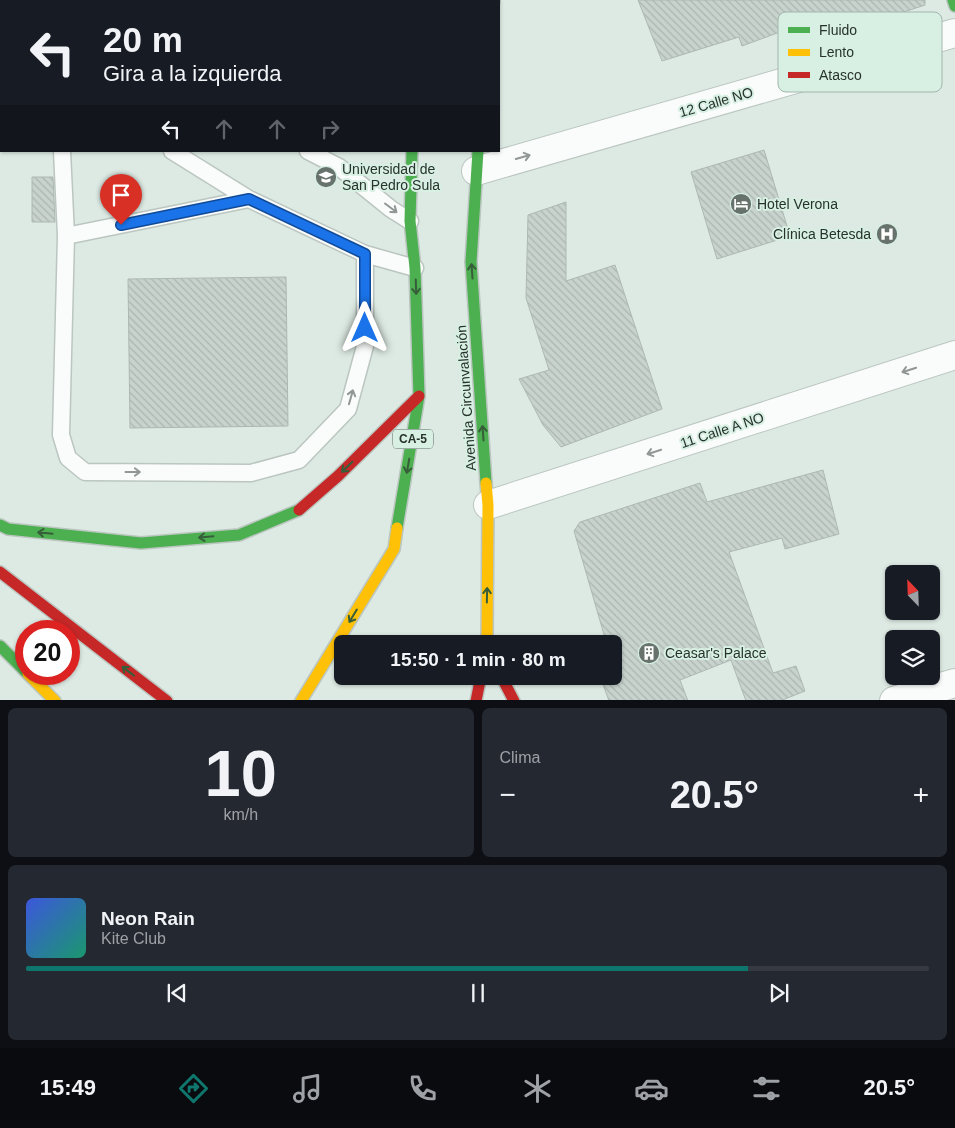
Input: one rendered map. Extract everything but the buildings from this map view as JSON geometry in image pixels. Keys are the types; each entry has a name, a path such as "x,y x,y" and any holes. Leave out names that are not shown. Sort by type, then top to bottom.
{"main road":[{"path":"953,0 955,6"},
{"name":"CA-5","path":"301,700 394,549 419,396 415,268 410,221 412,152"},
{"name":"Avenida Circunvalación","path":"477,161 471,262 488,505 487,635"},
{"path":"0,525 8,528 141,543 239,535 297,512 338,476 419,396"},
{"path":"0,572 167,700"},
{"path":"0,646 15,661"},
{"path":"39,685 55,700"},
{"path":"476,700 479,685"},
{"path":"506,685 514,700"}],"street":[{"name":"12 Calle NO","path":"942,36 955,33"},
{"name":"12 Calle NO","path":"477,161 778,80"},
{"name":"11 Calle A NO","path":"488,505 955,356"},
{"path":"894,700 955,683"}],"lane":[{"path":"62,152 66,236 61,435 68,458 85,472 251,473 299,460 348,409 366,346 365,254"},
{"path":"174,152 249,199 365,254 415,268"},
{"path":"310,152 340,167 391,209 410,221"},
{"path":"66,236 249,199"}],"traffic: fast":[{"path":"953,0 955,6"},
{"path":"397,528 419,396 415,268 410,221 412,152"},
{"path":"478,152 471,262 486,483"},
{"path":"0,525 8,529 141,543 239,535 299,510"},
{"path":"0,646 15,661"}],"traffic: slow":[{"path":"486,483 488,505 487,635"},
{"path":"302,700 394,549 397,528"},
{"path":"39,685 54,700"}],"traffic: jam":[{"path":"299,510 338,476 419,396"},
{"path":"0,572 166,700"},
{"path":"476,700 479,685"},
{"path":"506,685 513,700"}],"place":[{"name":"Universidad de San Pedro Sula","path":"326,177"},
{"name":"Hotel Verona","path":"741,204"},
{"name":"Clínica Betesda","path":"887,234"},
{"name":"Ceasar's Palace","path":"649,653"}],"route":[{"path":"121,225 249,199 365,254 365,328"}]}
